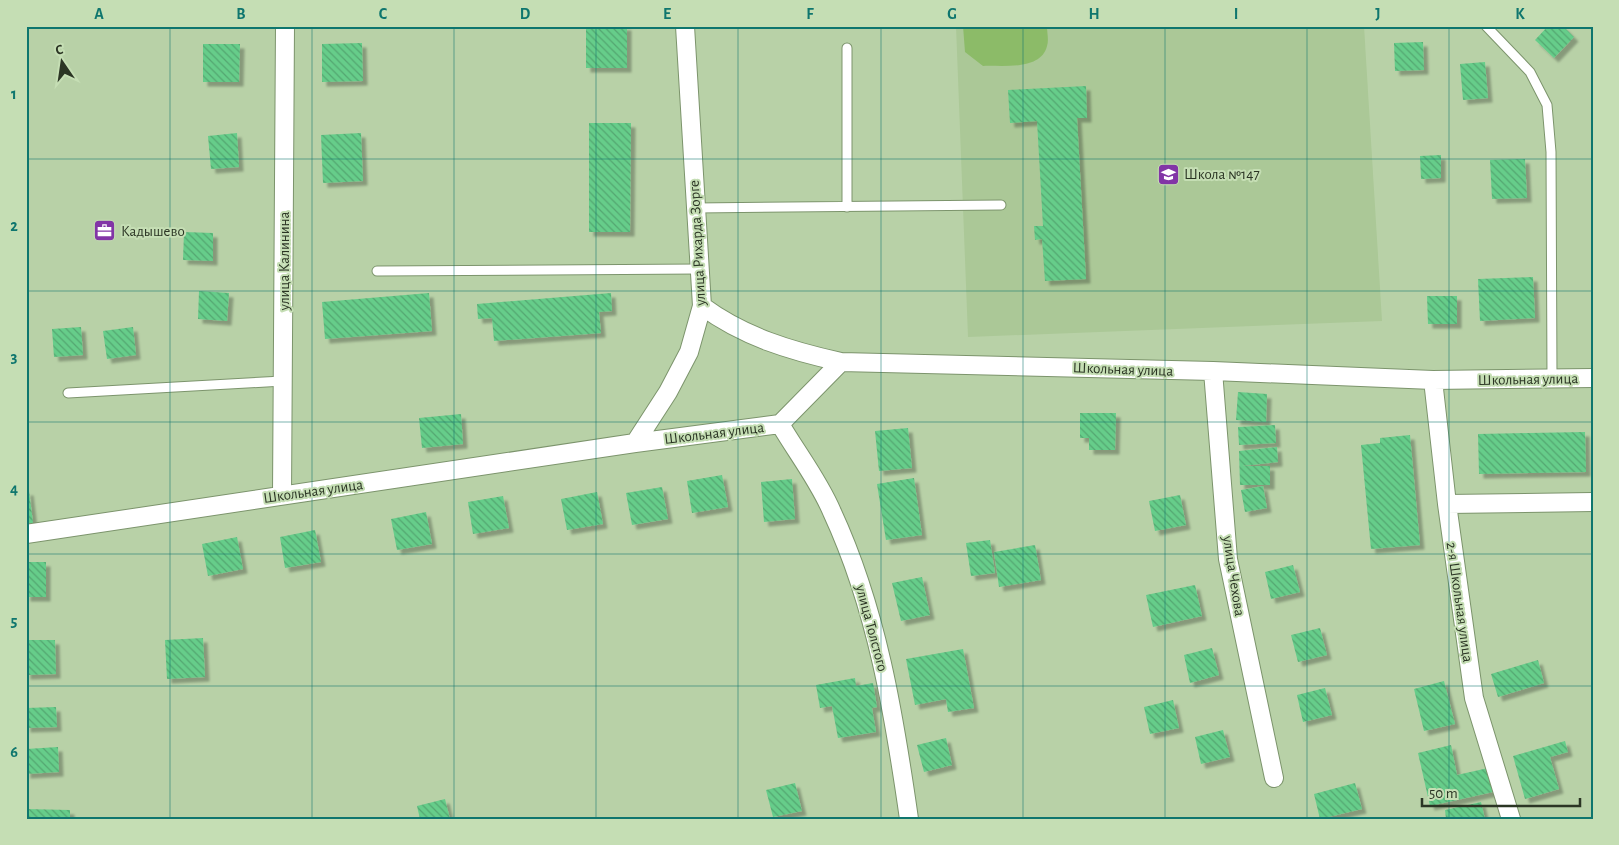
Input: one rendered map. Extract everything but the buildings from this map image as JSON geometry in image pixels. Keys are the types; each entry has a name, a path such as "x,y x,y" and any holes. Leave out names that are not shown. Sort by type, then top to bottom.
{"street":[{"name":"улица Калинина","path":"282,495 285,26"},
{"name":"улица Рихарда Зорге","path":"635,443 668,392 689,352 702,306 685,26"},
{"path":"702,306 723,322 760,339 798,352 841,362"},
{"name":"Школьная улица","path":"26,534 635,443 780,424 841,362 1433,380 1593,378"},
{"name":"улица Чехова","path":"1213,372 1228,559 1274,778"},
{"name":"2-я Школьная улица","path":"1433,380 1447,504 1474,698 1511,819"},
{"name":"улица Толстого","path":"780,424 832,511 869,605 897,731 910,819"},
{"path":"1447,504 1593,502"}],"lane":[{"path":"1486,26 1530,72 1548,105 1551,152 1552,378"},
{"path":"847,48 847,207"},
{"path":"696,208 1001,205"},
{"path":"377,271 700,269"},
{"path":"68,393 283,382"}],"shaded area":[{"name":"Школа №147","path":"956,26 1364,26 1382,321 968,337"}],"green space":[{"path":"963,26 1047,26 1048,44 1043,54 1037,60 1029,63 1010,66 983,66 965,52"}],"place":[{"name":"Школа №147","path":"1168,174"},
{"name":"Кадышево","path":"105,231"}]}
